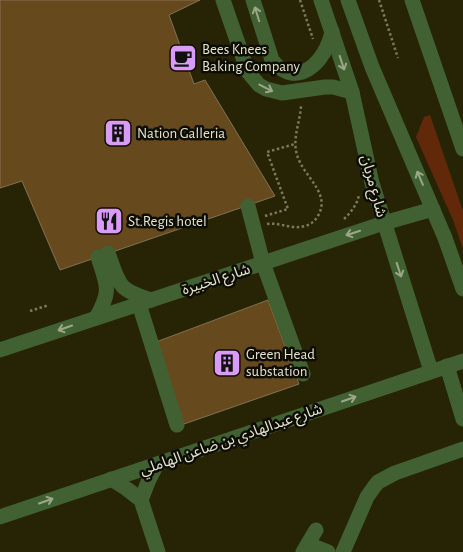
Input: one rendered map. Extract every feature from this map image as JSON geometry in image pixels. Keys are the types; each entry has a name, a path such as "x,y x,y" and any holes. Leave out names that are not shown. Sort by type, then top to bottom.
{"street":[{"path":"223,0 248,72 259,85 274,92 282,93 324,87 352,92"},
{"path":"253,0 269,54 276,66 282,70 295,73 308,70 319,60 328,47 332,31"},
{"name":"شارع مربان","path":"322,0 352,92 372,182 384,223 431,372"},
{"path":"348,0 372,67 433,208 463,289"},
{"path":"412,0 463,149"},
{"path":"248,72 269,54"},
{"path":"248,206 264,263 303,374"},
{"name":"شارع الخبيرة","path":"0,350 433,208"},
{"path":"96,318 107,295 103,255 124,289 145,302 176,425"},
{"name":"شارع عبدالهادي بن ضاعن الهاملي","path":"0,517 463,361"},
{"path":"447,366 463,420"},
{"path":"343,552 367,497 378,482 395,473 463,448"},
{"path":"141,500 157,464"},
{"path":"112,479 141,500 158,552"},
{"path":"316,530 306,548 328,552"}],"path":[{"path":"300,0 319,60"},
{"path":"379,0 398,58"},
{"path":"262,225 272,224 294,228 301,227 314,222 321,209 321,195 302,167 295,144 302,100"},
{"path":"260,218 288,209 267,152 295,144"},
{"path":"338,223 344,220 353,210 360,193"},
{"path":"30,311 49,305"}],"shaded area":[{"path":"430,115 463,211 463,249 453,220 416,137 424,117"}],"building":[{"name":"Nation Galleria","path":"0,0 200,0 169,15 194,84 205,80 275,196 60,270 22,181 0,188"},
{"name":"Green Head substation","path":"268,300 299,384 184,424 156,342"}],"place":[{"name":"Bees Knees Baking Company","path":"183,58"},
{"name":"Nation Galleria","path":"118,133"},
{"name":"St.Regis hotel","path":"109,221"},
{"name":"Green Head substation","path":"227,363"}]}
